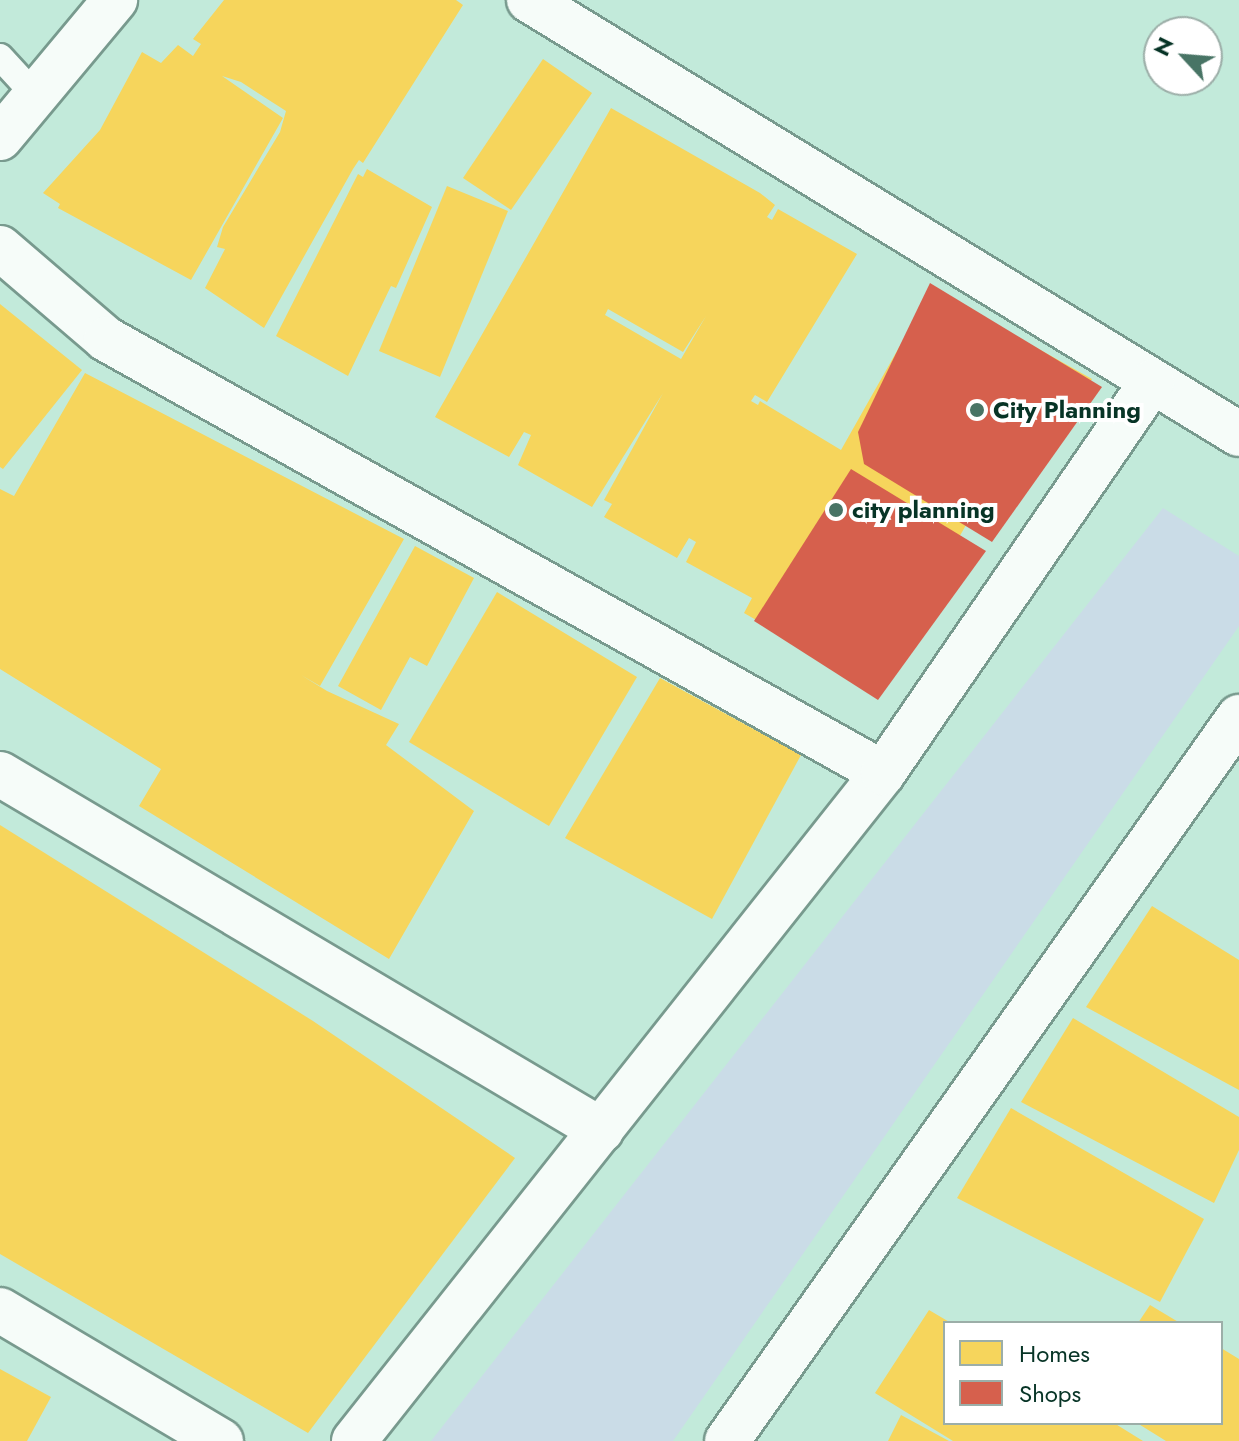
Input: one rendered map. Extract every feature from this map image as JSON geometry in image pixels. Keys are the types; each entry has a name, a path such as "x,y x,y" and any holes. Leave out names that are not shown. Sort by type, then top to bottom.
{"street":[{"path":"0,138 115,0"},
{"path":"529,0 1239,434"},
{"path":"0,248 106,339 883,773"},
{"path":"354,1441 883,773 1152,382"},
{"path":"727,1441 1239,717"},
{"path":"0,774 601,1130"},
{"path":"0,1310 221,1441"}],"lane":[{"path":"0,57 35,95"}],"shaded area":[{"path":"1163,508 1239,556 1239,626 673,1441 431,1441"}],"building: Homes":[{"path":"224,0 456,0 463,5 363,163 359,160 353,169 264,328 205,288 225,249 217,247 223,227 280,132 286,111 241,82 222,76 283,118 191,280 58,208 60,204 43,193 100,130 142,52 161,63 178,45 193,56 201,44 193,39"},
{"path":"543,59 592,93 511,210 463,178"},
{"path":"611,108 760,193 775,205 767,217 772,220 778,209 857,254 767,402 755,395 751,401 758,405 760,401 841,450 932,289 1092,379 1031,485 999,467 874,687 744,613 752,598 686,562 696,542 689,538 677,558 604,517 612,504 604,500 663,393 592,507 518,465 531,435 524,432 509,457 435,417","holes":["608,309 683,352 706,316 681,359 605,315"]},
{"path":"367,169 432,207 396,288 391,286 348,376 276,336 358,174 363,177"},
{"path":"447,186 508,211 440,377 379,351"},
{"path":"0,304 82,370 3,469 0,467"},
{"path":"85,373 404,539 320,686 301,675 327,691 399,724 386,745 474,811 389,959 139,806 161,769 0,669 0,489 14,496"},
{"path":"415,546 474,578 427,666 410,657 381,710 338,686"},
{"path":"497,592 637,677 549,826 409,742"},
{"path":"660,678 801,755 712,919 565,838"},
{"path":"0,825 313,1021 515,1158 308,1433 0,1254"},
{"path":"1152,906 1239,960 1239,1090 1086,1007"},
{"path":"1073,1018 1239,1117 1239,1150 1214,1203 1021,1102"},
{"path":"1011,1108 1204,1219 1160,1302 957,1198"},
{"path":"1150,1305 1177,1321 1139,1321"},
{"path":"929,1310 948,1321 943,1321 943,1425 1117,1425 1143,1441 953,1441 875,1393"},
{"path":"1223,1349 1239,1359 1239,1441 1166,1441 1140,1425 1223,1425"},
{"path":"0,1369 51,1397 27,1441 0,1441"},
{"path":"901,1415 949,1441 888,1441"}],"building: Shops":[{"name":"City Planning","path":"930,283 1102,387 992,542 864,464 858,432"},
{"name":"City Planning","path":"851,469 986,551 878,700 754,621"}],"place":[{"name":"City Planning","path":"977,410"},
{"name":"city planning","path":"836,510"}]}
